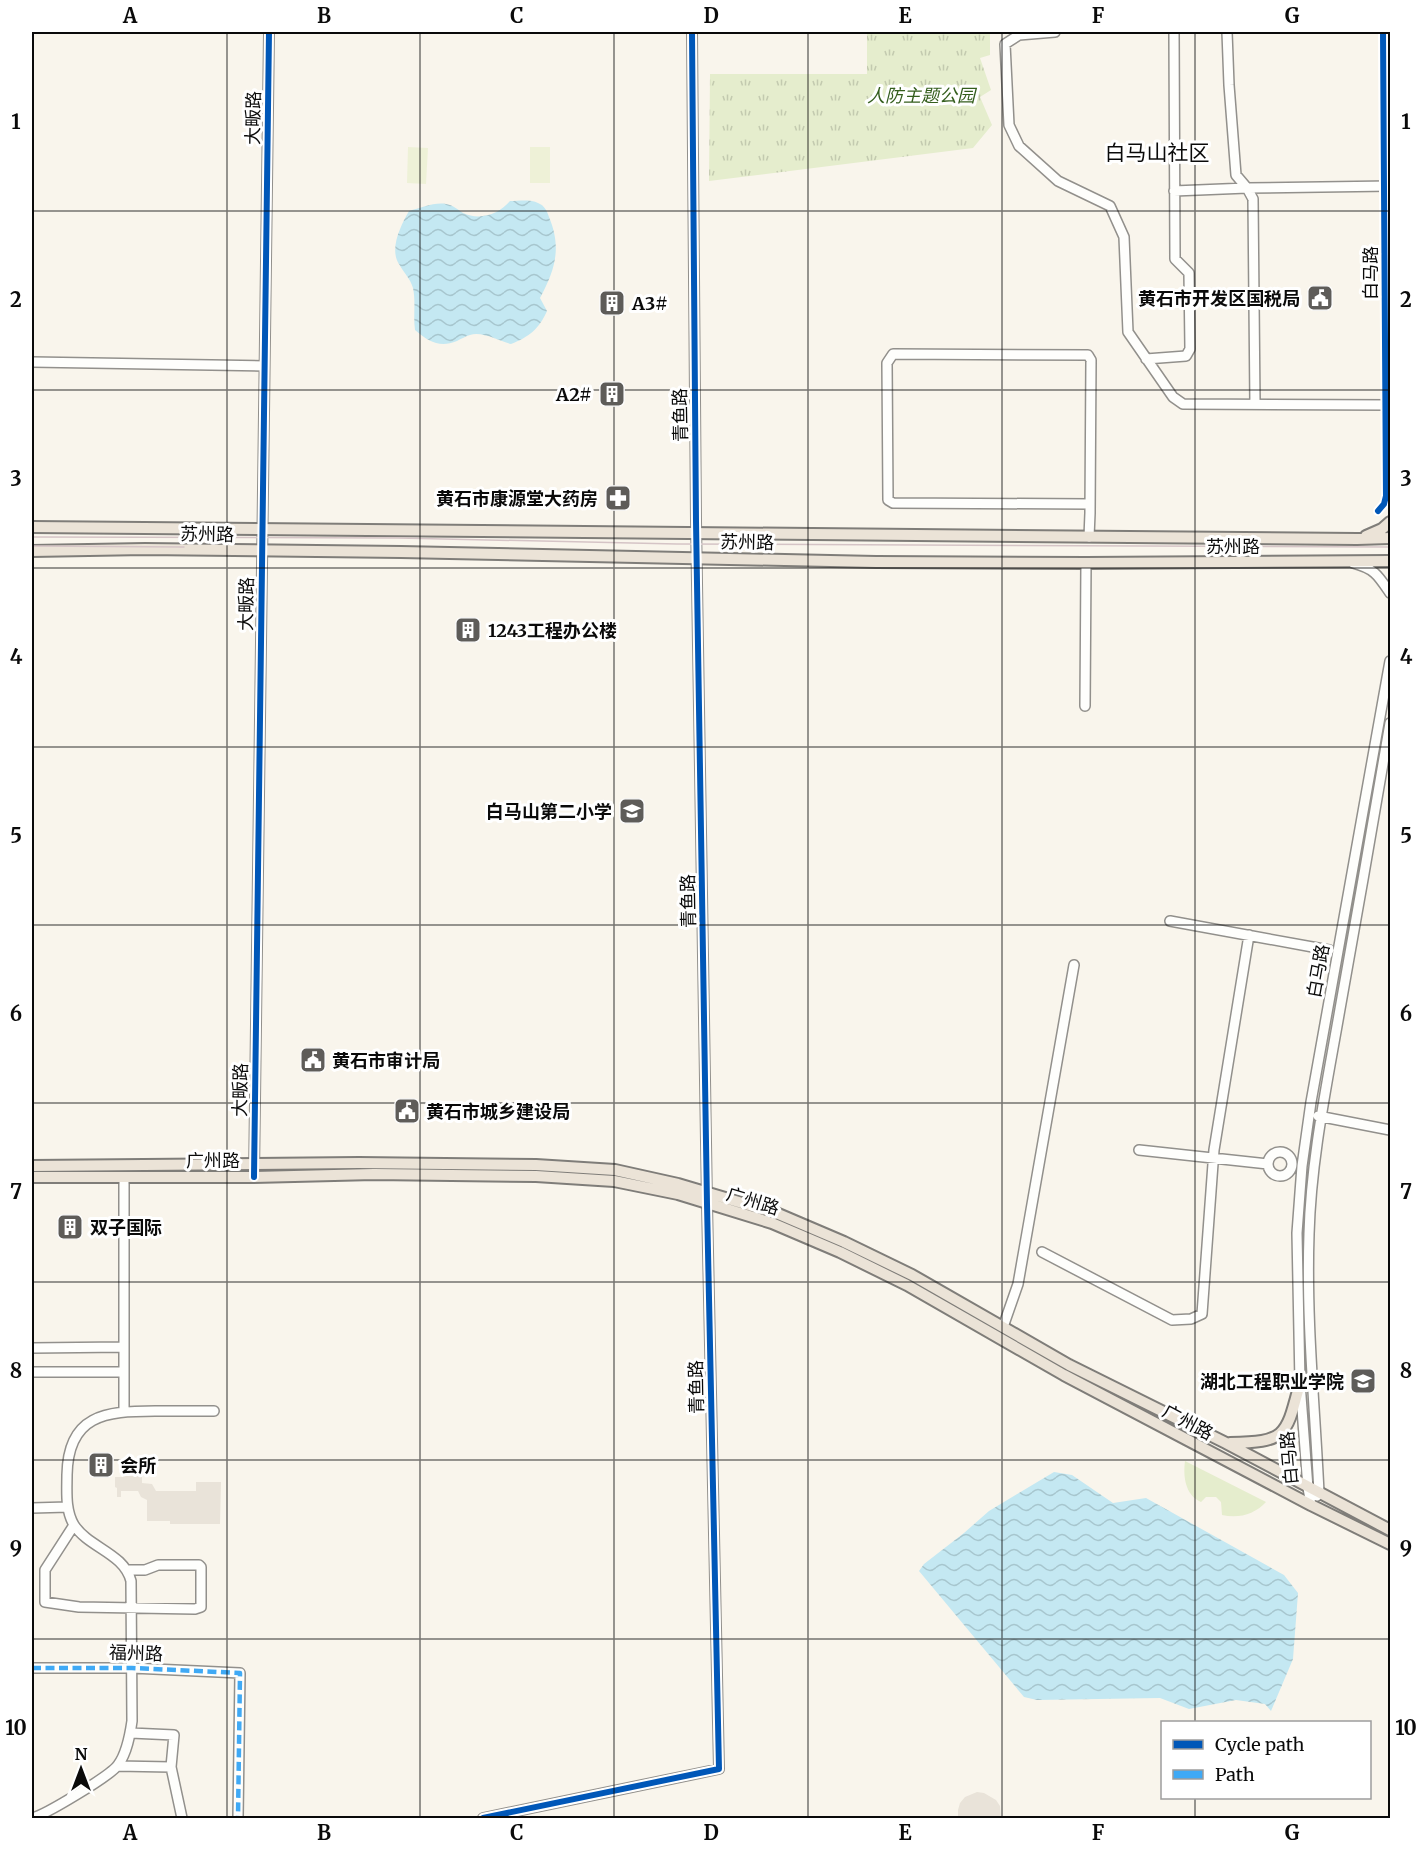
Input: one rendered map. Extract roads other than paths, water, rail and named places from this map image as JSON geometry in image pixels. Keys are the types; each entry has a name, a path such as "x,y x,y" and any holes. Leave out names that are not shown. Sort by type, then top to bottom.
{"main road":[{"path":"1357,539 1382,529 1390,522"},
{"name":"苏州路","path":"32,527 262,531 1390,538"},
{"name":"苏州路","path":"32,551 145,549 1086,563 1390,561"},
{"name":"广州路","path":"32,1166 536,1165 615,1170 707,1198 849,1256 907,1285 1064,1375 1390,1544"},
{"name":"广州路","path":"32,1177 254,1177 374,1174 536,1176 614,1181 776,1212 912,1275 1069,1365 1226,1443 1390,1530"},
{"path":"1226,1443 1263,1442 1276,1438 1290,1423 1300,1383"}],"street":[{"name":"大畈路","path":"254,1177 269,32"},
{"name":"青鱼路","path":"483,1818 719,1769 697,558 692,32"},
{"path":"1055,32 1020,35 1005,44 1009,125 1019,146 1058,181 1110,206 1124,237 1128,332 1173,398 1183,404 1390,405"},
{"path":"1146,359 1186,356 1190,349 1189,273 1174,259 1174,32"},
{"path":"1227,32 1228,85 1236,175 1253,199 1256,404"},
{"path":"1174,191 1390,186"},
{"path":"1089,537 1090,504 1091,360 1088,356 893,354 887,363 888,500 893,503 1090,504"},
{"path":"32,362 264,366"},
{"path":"1351,562 1377,573 1390,593"},
{"path":"1085,706 1086,563"},
{"name":"白马路","path":"1311,1505 1300,1383 1297,1233 1302,1166 1390,661"},
{"name":"白马路","path":"1311,1505 1319,1493 1312,1385 1309,1234 1314,1168 1390,723"},
{"path":"1170,921 1329,950"},
{"path":"1042,1252 1172,1320 1191,1319 1202,1314 1213,1158 1249,935"},
{"path":"1003,1327 1018,1284 1074,964"},
{"path":"1310,1115 1390,1130"},
{"path":"1139,1150 1268,1164"},
{"path":"1276,1152 1292,1153 1289,1176 1274,1174 1268,1164 1270,1157 1276,1152"},
{"path":"124,1177 124,1411"},
{"path":"32,1348 124,1347"},
{"path":"32,1372 124,1372"},
{"path":"32,1818 54,1810 117,1766 130,1733 131,1581 124,1565 89,1540 74,1525 68,1507 68,1463 74,1439 86,1424 98,1417 124,1411 214,1411"},
{"path":"32,1508 68,1507"},
{"path":"74,1525 45,1570 45,1602 79,1607 199,1608 201,1568 196,1565 158,1565 145,1570 127,1570"},
{"name":"福州路","path":"32,1668 132,1668 240,1673 238,1818"},
{"path":"130,1733 174,1735 171,1767 182,1818"},
{"path":"117,1766 171,1767"}],"water":[{"path":"510,201 540,204 544,207 553,228 555,259 550,278 540,298 547,311 541,323 528,335 511,344 480,334 445,344 435,343 425,338 415,330 413,288 396,258 395,251 400,230 409,211 441,204 451,205 469,215 482,216 495,213"},
{"path":"1054,1472 1072,1475 1113,1503 1146,1498 1284,1575 1298,1593 1293,1659 1271,1711 1265,1704 1236,1700 1189,1709 1160,1698 1037,1700 1024,1697 919,1571 924,1564 989,1511"}],"tram line":[{"path":"32,537 398,538 677,544 1390,547"},
{"path":"32,546 184,547"}],"place":[{"name":"黄石市开发区国税局","path":"1320,298"},
{"name":"A3#","path":"612,303"},
{"name":"A2#","path":"612,394"},
{"name":"黄石市康源堂大药房","path":"618,498"},
{"name":"1243工程办公楼","path":"468,630"},
{"name":"白马山第二小学","path":"632,811"},
{"name":"黄石市审计局","path":"313,1060"},
{"name":"黄石市城乡建设局","path":"407,1111"},
{"name":"双子国际","path":"70,1227"},
{"name":"湖北工程职业学院","path":"1363,1381"},
{"name":"会所","path":"101,1465"}],"district":[{"name":"白马山社区","path":"1157,152"}],"park label":[{"name":"人防主题公园","path":"921,95"}]}
